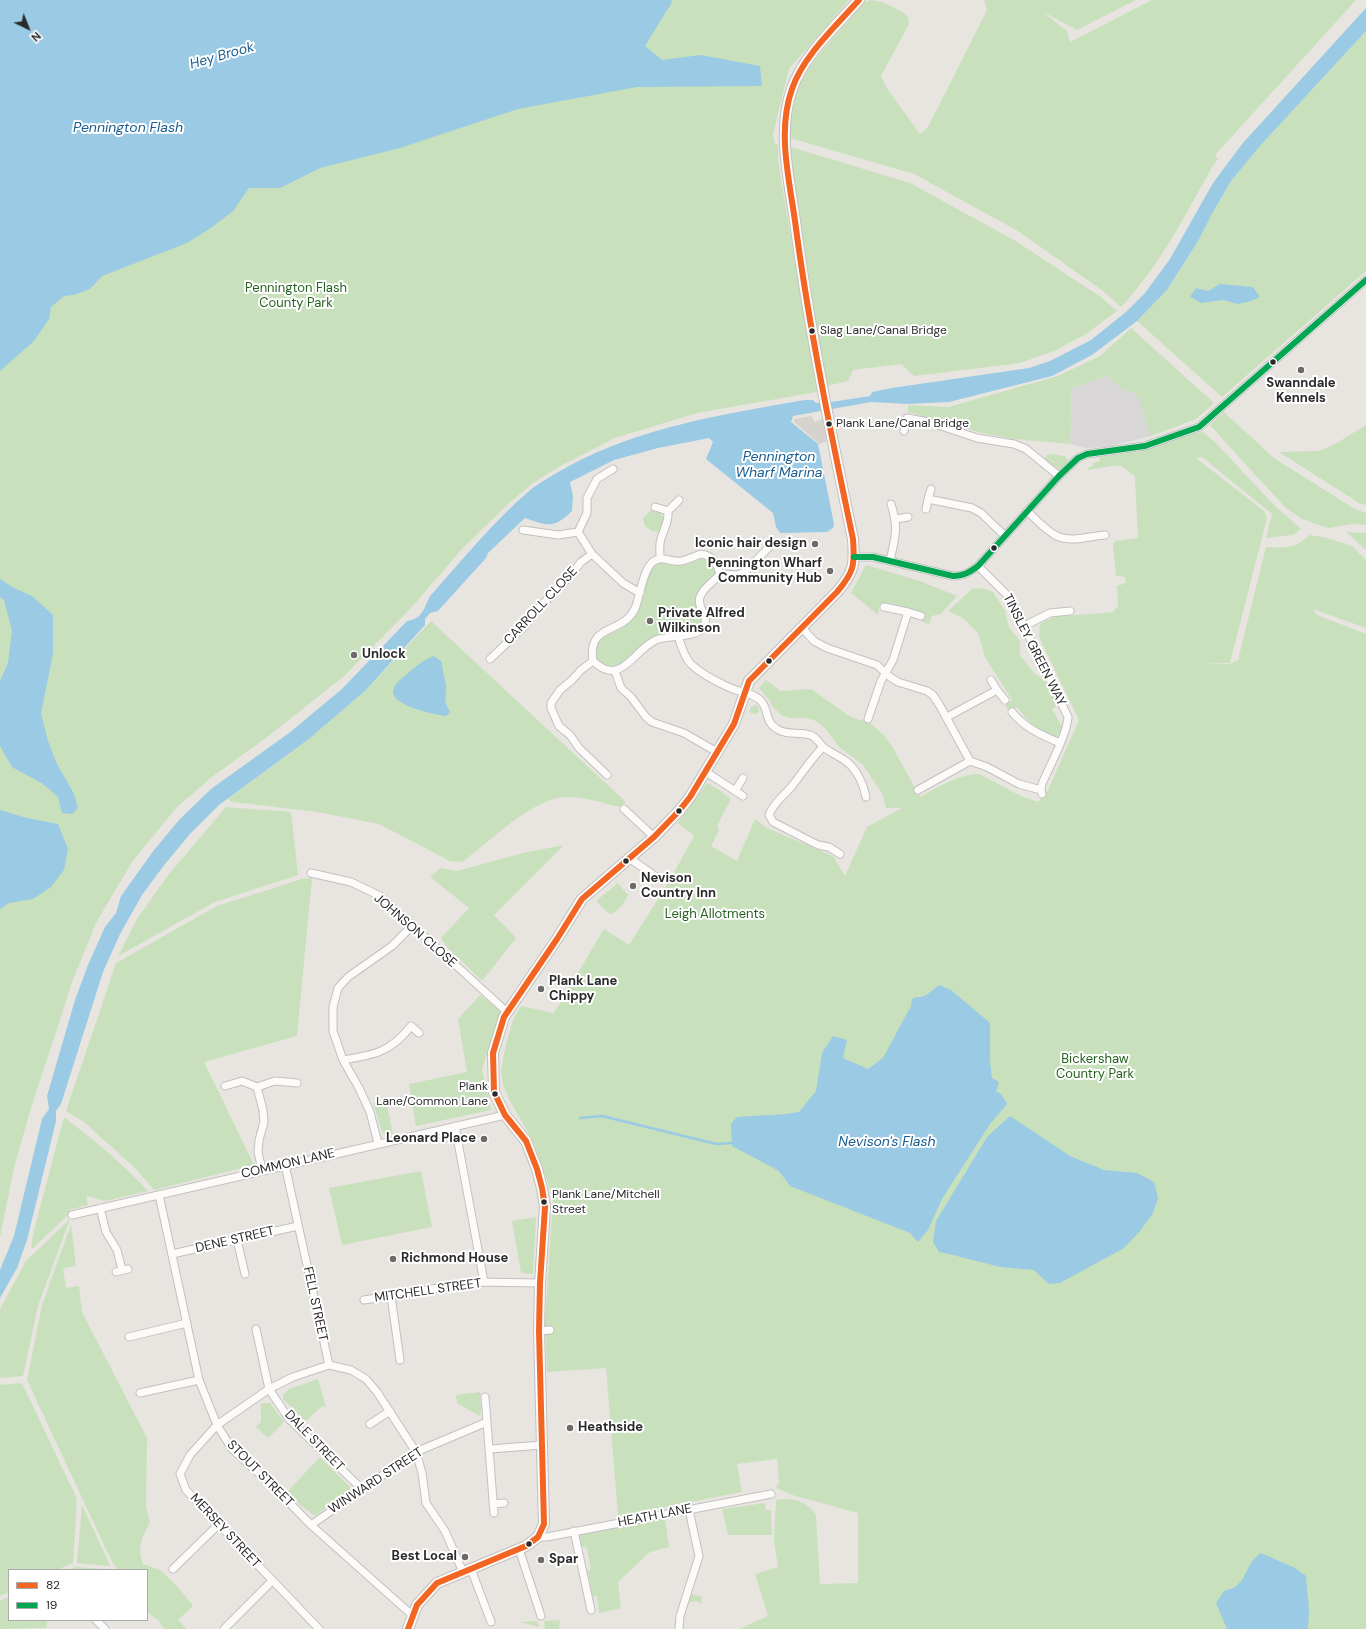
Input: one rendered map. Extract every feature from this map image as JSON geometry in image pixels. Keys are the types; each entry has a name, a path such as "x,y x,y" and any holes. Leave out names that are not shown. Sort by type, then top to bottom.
{"street":[{"path":"408,1629 417,1605 437,1583 520,1549 538,1537 542,1531 545,1517 539,1331 540,1283 545,1206 537,1169 526,1141 505,1115 494,1092 493,1053 504,1017 557,939 582,899 654,837 679,811 706,772 734,724 749,681 848,579 852,569 854,557 853,539 831,438 826,401 801,272 784,141 786,110 792,89 803,67 818,46 859,0"},
{"path":"854,557 873,557 953,576 962,576 978,566 1059,476 1078,458 1087,454 1146,446 1198,427 1366,280"},
{"path":"904,431 907,418 929,422 977,438 1014,444 1026,449 1059,476"},
{"path":"578,532 587,513 587,498 597,479 613,470"},
{"path":"926,509 931,489"},
{"path":"928,499 972,508 980,513 1005,536"},
{"path":"668,511 679,500"},
{"path":"890,562 896,530 896,519 891,504"},
{"path":"655,507 668,511"},
{"path":"660,558 660,539 669,519 668,511"},
{"path":"1027,512 1059,537 1069,539 1105,535"},
{"path":"896,519 908,517"},
{"path":"523,530 558,535 578,532"},
{"path":"578,532 592,554 623,583 640,593"},
{"path":"720,574 737,575 745,572 772,545"},
{"name":"CARROLL CLOSE","path":"490,659 525,626 535,612 569,577 581,562 592,554"},
{"path":"701,554 708,555 715,561 720,574 713,583 705,588 700,596 698,603 705,616 704,627 700,632 657,640 648,645 624,668 615,671 604,670 593,661 592,648 594,641 604,631 614,628 624,622 635,608 648,568 653,561 660,558 681,562 701,554"},
{"name":"TINSLEY GREEN WAY","path":"970,761 987,767 1020,784 1042,792 1042,784 1068,724 1068,717 1006,592 978,566"},
{"path":"884,607 921,616"},
{"path":"1024,626 1050,613 1070,611"},
{"path":"868,719 876,694 886,671 893,660 908,612"},
{"path":"801,627 814,641 827,648 876,665 886,671 890,677 898,682 927,691 932,695 947,717 970,761 918,790"},
{"path":"678,636 682,648 690,663 716,680 760,700 764,705 769,722 776,729 784,733 810,735 816,738 831,754 849,764 853,768 865,791 866,798"},
{"path":"593,661 560,690 551,703 559,726 570,735 579,748 607,775"},
{"path":"615,671 621,688 631,697 646,717 652,722 684,733 717,752"},
{"path":"991,680 1005,700"},
{"path":"947,717 997,690"},
{"path":"1012,712 1019,721 1036,734 1060,743"},
{"path":"823,747 811,759 790,787 773,806 769,815 773,822 818,845 829,847 840,854"},
{"path":"597,766 603,760"},
{"path":"706,772 743,796"},
{"path":"735,791 743,778"},
{"path":"624,809 654,837"},
{"path":"629,858 658,878"},
{"name":"JOHNSON CLOSE","path":"311,873 351,882 380,896 507,1012"},
{"path":"378,1143 367,1106 359,1088 343,1060 333,1031 333,1007 338,988 348,977 392,946 412,926"},
{"path":"343,1060 381,1052 396,1042 412,1026 419,1033"},
{"path":"225,1086 242,1081 257,1087 275,1081 297,1083"},
{"path":"257,1087 263,1110 264,1122 259,1140 258,1152 262,1170"},
{"name":"COMMON LANE","path":"72,1215 378,1143 505,1115"},
{"path":"454,1126 484,1282"},
{"name":"FELL STREET","path":"285,1165 329,1365"},
{"name":"STOUT STREET","path":"159,1195 199,1380 217,1425 232,1449 311,1525 412,1615"},
{"path":"100,1208 106,1232 117,1250 122,1270"},
{"name":"DENE STREET","path":"172,1254 298,1226"},
{"path":"237,1240 245,1274"},
{"name":"MITCHELL STREET","path":"364,1300 476,1282 540,1283"},
{"path":"391,1296 400,1360"},
{"path":"129,1337 187,1323"},
{"path":"256,1329 269,1389"},
{"path":"539,1331 550,1330"},
{"path":"329,1365 351,1370 366,1379 377,1392 416,1452 422,1473 426,1503 445,1531 467,1571 491,1622"},
{"name":"MERSEY STREET","path":"319,1629 272,1582 186,1490 180,1474 190,1455 217,1425 269,1389 293,1377 329,1365"},
{"path":"140,1393 199,1380"},
{"name":"DALE STREET","path":"269,1389 289,1419 362,1489"},
{"path":"485,1397 494,1513"},
{"path":"370,1424 390,1411"},
{"name":"WINWARD STREET","path":"311,1525 416,1452 487,1422"},
{"path":"490,1449 542,1445"},
{"name":"HEATH LANE","path":"538,1537 547,1537 771,1494"},
{"path":"493,1504 504,1503"},
{"path":"679,1629 680,1616 699,1556 689,1510"},
{"path":"173,1569 218,1525"},
{"path":"574,1531 590,1610"},
{"path":"520,1549 541,1616"},
{"path":"224,1629 272,1582"},
{"path":"97,1621 105,1629"}],"shaded area":[{"path":"1108,376 1124,391 1133,392 1141,402 1141,408 1151,436 1106,447 1085,448 1070,444 1072,388"},
{"path":"812,416 814,422 823,419 827,441 819,444 793,421 795,419"}],"green space":[{"name":"Pennington Flash County Park","path":"0,0 849,0 789,69 773,134 775,144 778,144 778,161 817,392 697,413 615,438 562,465 533,483 507,505 462,549 412,607 344,676 271,734 212,777 176,808 132,862 96,923 73,980 31,1108 14,1168 0,1237"},
{"path":"870,0 885,3 908,16 909,24 881,76 886,87 920,134 928,127 987,10 984,0 1136,0 1077,30 1043,12 1067,31 1070,42 1152,0 1356,0 1215,155 1218,159 1170,241 1135,292 1121,307 1103,291 1018,231 914,174 790,138 790,118 794,98 806,73 836,35 865,2"},
{"path":"1366,31 1366,271 1222,397 1137,321 1167,290 1197,243 1231,181 1260,146"},
{"path":"791,147 910,183 1014,240 1101,297 1117,311 1086,334 1054,351 1020,363 914,376 901,364 853,370 848,381 827,386 795,210"},
{"path":"1131,328 1214,403 1196,419 1151,436 1141,408 1141,402 1133,392 1124,391 1108,376 1072,388 1070,444 1014,439 982,433 908,412 908,405 948,407 1058,376 1100,356"},
{"path":"1224,412 1274,458 1355,509 1366,513 1366,525 1354,524 1328,528 1302,519 1286,508 1210,425"},
{"path":"1366,425 1366,505 1359,503 1279,452 1319,451 1337,443"},
{"name":"Bickershaw Country Park","path":"1203,432 1215,442 1273,504 1301,529 1293,535 1266,538 1272,514 1202,457 1196,458 1264,511 1267,518 1230,663 1200,664 1230,664 1238,660 1266,547 1290,547 1304,540 1310,535 1327,538 1352,546 1366,560 1366,628 1313,609 1317,615 1366,634 1366,1629 739,1629 768,1616 755,1574 778,1567 774,1541 776,1500 788,1499 799,1501 808,1506 816,1515 820,1584 858,1583 858,1513 792,1495 776,1488 779,1482 777,1459 737,1464 742,1492 618,1516 606,1368 547,1372 545,1322 553,1198 534,1143 509,1099 503,1085 501,1070 506,1044 513,1020 521,1006 554,1013 604,929 629,945 667,885 694,836 678,823 707,783 731,799 717,826 719,831 711,846 737,861 755,819 767,828 833,856 845,876 867,827 902,808 886,808 882,793 862,764 839,747 826,729 814,720 805,718 789,718 781,715 772,706 770,701 759,688 766,680 781,691 811,689 851,717 870,723 884,735 893,748 920,797 957,778 972,774 979,774 1021,796 1038,802 1048,790 1079,720 1039,637 1040,624 1054,617 1113,612 1118,606 1117,586 1126,583 1125,577 1116,576 1113,545 1115,541 1138,538 1135,477 1122,466 1087,469 1093,465 1092,463 1100,461 1100,457 1137,452 1191,434"},
{"path":"1050,454 1065,456 1068,461 1062,468 1058,469 1044,459"},
{"path":"651,510 660,513 665,520 660,532 652,531 645,526 643,518"},
{"path":"1346,532 1366,533 1366,550"},
{"path":"700,557 713,564 715,571 712,578 699,589 697,595 696,602 702,621 697,629 658,636 642,645 624,662 616,667 608,667 597,660 595,653 597,643 600,639 623,628 637,612 647,580 654,567 659,563 678,565"},
{"path":"866,565 920,581 957,596 941,614 932,616 929,624 922,622 925,613 892,603 879,605 878,615 851,593"},
{"path":"982,588 993,592 1005,611 1009,627 1020,641 1020,655 1034,673 1045,681 1058,705 1052,709 1062,727 1057,736 1051,736 1039,731 1029,722 1017,707 1009,712 1005,705 1012,700 985,657 978,633 963,618 948,611 972,589"},
{"path":"431,621 626,802 620,807 593,800 565,797 538,805 511,823 462,862 450,861 379,824 317,812 231,802 228,799 309,739 366,690"},
{"path":"755,704 758,707 759,712 755,714 749,712 751,707"},
{"path":"226,807 291,812 298,875 215,902 118,956 137,919 169,874"},
{"path":"564,845 494,915 516,938 482,981 447,947 441,938 469,908 430,877 441,868 457,871 523,853"},
{"path":"312,878 297,1036 204,1062 254,1165 154,1190 136,1169 84,1122 66,1111 116,963 217,906 302,879"},
{"path":"618,883 628,895 622,906 612,914 608,913 596,901"},
{"path":"480,995 501,1012 482,1069 491,1110 416,1126 409,1084 467,1072 458,1019"},
{"path":"386,1100 393,1134 385,1135 382,1132 373,1103"},
{"path":"64,1117 108,1152 148,1191 106,1201 86,1196 88,1205 69,1210 69,1214 31,1250 33,1234"},
{"path":"421,1171 432,1227 342,1245 329,1188"},
{"path":"536,1217 533,1274 521,1273 512,1221"},
{"path":"70,1219 38,1306 23,1376 0,1378 0,1309 26,1261"},
{"path":"71,1224 76,1266 63,1268 66,1288 79,1286 82,1312 147,1438 146,1507 150,1522 141,1542 141,1558 143,1564 160,1570 178,1587 193,1606 178,1620 187,1629 164,1629 158,1620 148,1613 148,1569 117,1569 112,1562 27,1380 42,1305"},
{"path":"318,1379 326,1407 322,1406 305,1422 283,1399 283,1395 289,1389"},
{"path":"22,1383 77,1499 73,1563 59,1569 8,1569 8,1592 0,1596 0,1385"},
{"path":"480,1392 480,1416 458,1404 455,1395"},
{"path":"270,1403 284,1422 268,1438 256,1427 261,1422 261,1404"},
{"path":"320,1457 350,1487 350,1490 316,1515 312,1514 286,1493"},
{"path":"765,1503 766,1510 771,1510 772,1535 728,1535 722,1509"},
{"path":"82,1505 110,1565 109,1566 77,1563"},
{"path":"665,1518 669,1547 650,1552 618,1582 621,1608 599,1613 597,1596 592,1596 588,1570 591,1569 587,1548 581,1546 579,1534"},
{"path":"76,1567 105,1569 71,1569"},
{"path":"692,1594 702,1597 702,1604 696,1601 688,1602"},
{"path":"8,1597 8,1621 48,1621 46,1628 0,1629 0,1601"},
{"path":"560,1620 559,1629 545,1629 544,1621"},
{"path":"537,1621 539,1627 520,1622"}],"water":[{"name":"Pennington Flash","path":"0,0 671,0 672,2 645,46 662,60 701,55 760,66 762,86 637,87 518,109 400,148 320,168 280,188 249,188 233,211 211,228 187,243 102,276 90,289 74,295 64,296 51,307 49,319 34,341 0,371"},
{"name":"Pennington Wharf Marina","path":"1366,8 1366,31 1260,146 1231,181 1197,243 1167,290 1137,321 1092,355 1052,376 949,402 908,404 871,402 793,416 791,422 818,444 834,524 833,528 827,532 780,533 776,527 773,513 706,459 713,442 709,438 658,448 614,460 570,482 573,496 572,511 566,517 560,521 550,524 539,523 525,518 488,553 486,558 438,611 430,613 425,619 425,625 366,690 309,739 219,805 190,834 142,895 120,934 103,972 61,1104 56,1111 56,1121 27,1240 17,1268 0,1298 0,1270 14,1236 42,1119 49,1109 47,1096 75,1000 88,965 105,927 116,913 121,896 154,850 180,819 211,789 289,733 342,689 407,621 418,617 421,614 432,594 478,541 515,504 533,488 569,466 625,441 684,424 805,400 813,400 816,403 831,402 870,396 872,392 892,388 1029,368 1050,361 1091,340 1126,312 1145,293 1170,259 1213,183 1242,144"},
{"path":"1220,284 1253,287 1260,297 1238,304 1223,300 1201,303 1190,297 1196,288 1208,291"},
{"path":"0,579 14,588 32,596 53,615 53,654 41,713 48,741 56,762 74,794 78,808 72,814 62,813 58,797 43,784 12,767 0,746 0,681 8,663 12,631 4,600 0,597"},
{"path":"434,656 442,662 446,685 445,700 450,712 446,716 424,712 406,705 399,701 393,691 396,684 402,678 419,664"},
{"path":"0,810 27,818 58,824 68,849 64,870 51,887 33,899 9,903 0,909"},
{"name":"Nevison's Flash","path":"939,985 951,990 990,1023 990,1062 992,1078 999,1082 996,1091 1001,1094 1007,1104 990,1124 942,1199 928,1230 918,1242 910,1233 790,1186 779,1171 732,1146 731,1124 737,1117 799,1112 816,1091 822,1053 833,1036 847,1040 843,1058 868,1069 883,1058 911,1006 912,999 922,997"},
{"name":"Nevison's Flash","path":"1010,1116 1070,1156 1104,1170 1137,1173 1154,1182 1158,1198 1153,1213 1140,1231 1124,1248 1060,1283 1049,1284 1034,1270 1000,1267 939,1252 933,1242 936,1221 987,1137"},
{"path":"1261,1553 1295,1568 1306,1576 1309,1610 1308,1629 1227,1629 1216,1603 1224,1591 1234,1588 1240,1582 1252,1561"}],"waterway":[{"path":"580,1118 602,1116 717,1144 731,1143"}],"transit line":[{"name":"82","path":"408,1629 417,1605 437,1583 526,1546 538,1537 544,1524 539,1331 540,1283 545,1207 537,1169 526,1141 505,1115 494,1092 493,1053 504,1017 557,939 582,899 654,837 690,797 734,724 749,681 837,592 847,579 852,568 854,555 853,539 814,341 787,171 785,121 792,89 804,65 821,42 859,0"},
{"name":"19","path":"854,557 873,557 953,576 969,572 978,566 1059,476 1078,458 1087,454 1145,446 1199,427 1366,280"}],"place":[{"name":"Slag Lane/Canal Bridge","path":"812,331"},
{"name":"Swanndale Kennels","path":"1301,370"},
{"name":"Plank Lane/Canal Bridge","path":"829,424"},
{"name":"Iconic hair design","path":"815,544"},
{"name":"Pennington Wharf Community Hub","path":"830,571"},
{"name":"Private Alfred Wilkinson","path":"650,621"},
{"name":"Unlock","path":"354,655"},
{"name":"Nevison Country Inn","path":"633,886"},
{"name":"Plank Lane Chippy","path":"541,989"},
{"name":"Plank Lane/Common Lane","path":"495,1094"},
{"name":"Leonard Place","path":"484,1139"},
{"name":"Plank Lane/Mitchell Street","path":"544,1202"},
{"name":"Richmond House","path":"393,1259"},
{"name":"Heathside","path":"570,1428"},
{"name":"Best Local","path":"465,1557"},
{"name":"Spar","path":"541,1560"}],"water label":[{"name":"Hey Brook","path":"222,56"}],"park label":[{"name":"Leigh Allotments","path":"715,915"}]}
